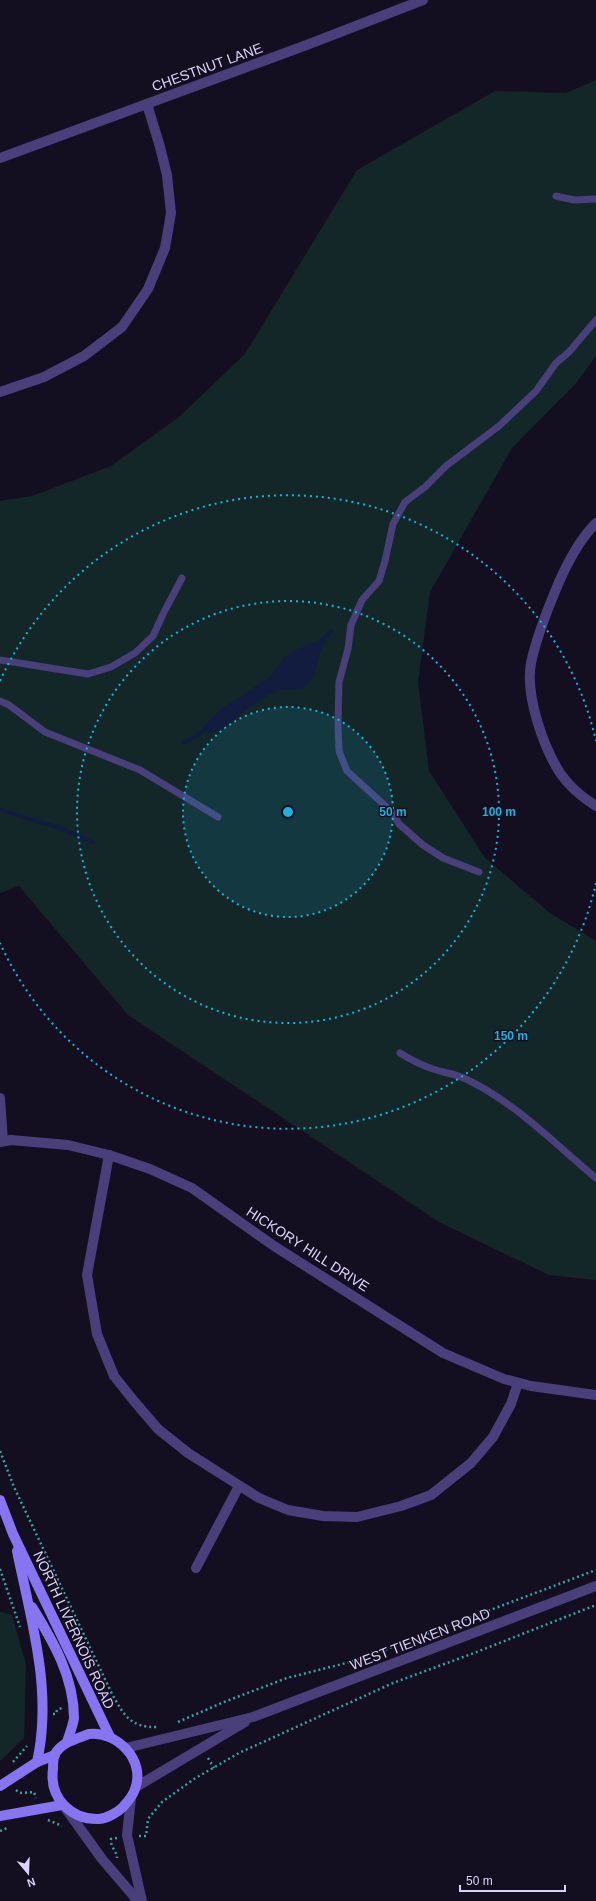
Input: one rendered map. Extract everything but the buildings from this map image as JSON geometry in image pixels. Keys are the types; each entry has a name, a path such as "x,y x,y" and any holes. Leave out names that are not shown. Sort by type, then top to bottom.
{"main road":[{"name":"NORTH LIVERNOIS ROAD","path":"0,1500 13,1534 110,1737"},
{"name":"NORTH LIVERNOIS ROAD","path":"13,1534 27,1601 42,1624 69,1680 74,1720 67,1742"},
{"path":"27,1601 38,1651 44,1704 37,1762"},
{"path":"0,1786 37,1762 55,1755 67,1742 93,1734 110,1737 126,1748 133,1758 137,1770 136,1788 131,1798 118,1812 101,1819 82,1817 64,1807 55,1794 52,1779 55,1755"},
{"path":"0,1816 36,1809 64,1807"}],"street":[{"name":"CHESTNUT LANE","path":"0,158 423,0"},
{"path":"0,392 44,377 84,356 122,327 148,289 165,248 171,213 167,175 147,104"},
{"path":"596,523 577,547 559,582 540,627 531,664 531,701 543,738 561,774 585,799 596,806"},
{"path":"0,1098 1,1142"},
{"name":"HICKORY HILL DRIVE","path":"1,1142 10,1140 68,1145 109,1155 150,1169 192,1188 274,1246 443,1353 504,1379 518,1383 570,1393 596,1395"},
{"path":"109,1155 87,1275 97,1334 114,1376 134,1402 158,1429 188,1453 259,1498 288,1510 323,1516 357,1517 401,1506 431,1495 471,1464 493,1437 511,1404 518,1383"},
{"path":"196,1568 239,1486"},
{"name":"WEST TIENKEN ROAD","path":"126,1748 253,1717 596,1586"},
{"name":"WEST TIENKEN ROAD","path":"136,1788 253,1717"},
{"path":"131,1798 127,1835 142,1901"},
{"path":"64,1807 107,1864 138,1901"}],"lane":[{"path":"556,196 574,200 596,199"},
{"path":"480,872 443,858 423,845 399,824 392,812 346,771 339,751 339,682 348,649 351,625 362,600 379,581 393,524 405,502 425,487 446,466 500,426 531,396 556,363 569,352 596,320"},
{"path":"0,660 88,674 111,667 135,653 153,636 182,578"},
{"path":"0,701 9,705 45,732 140,770 218,817"},
{"path":"400,1053 412,1061 468,1079 479,1086 511,1107 546,1134 561,1146 570,1157 596,1178"}],"path":[{"path":"0,1451 14,1486 119,1706 128,1720 141,1726 163,1726"},
{"path":"0,1569 21,1631"},
{"path":"177,1722 287,1678 358,1660 596,1570"},
{"path":"107,1864 117,1859 117,1855 110,1844 111,1839 127,1835 146,1836 148,1819 162,1802 194,1779 265,1740 393,1683 596,1605"},
{"path":"28,1743 26,1748 12,1763 2,1770 18,1793 34,1792 37,1820 50,1821 66,1828"},
{"path":"0,1831 11,1826"}],"green space":[{"path":"596,80 596,356 576,383 512,448 430,592 418,682 429,771 485,858 550,913 596,941 596,1280 549,1275 439,1222 128,1015 19,886 0,893 0,501 32,496 111,466 179,417 245,354 357,170 495,91 566,93"},
{"path":"0,1612 12,1615 26,1665 24,1738 0,1761"}],"water":[{"path":"331,628 333,631 321,649 314,677 302,689 282,690 269,695 251,706 223,728 213,733 207,733 203,727 222,708 270,677 284,658 296,650 319,640"}],"waterway":[{"path":"184,743 205,730"},
{"path":"0,810 63,829 93,842"}]}
